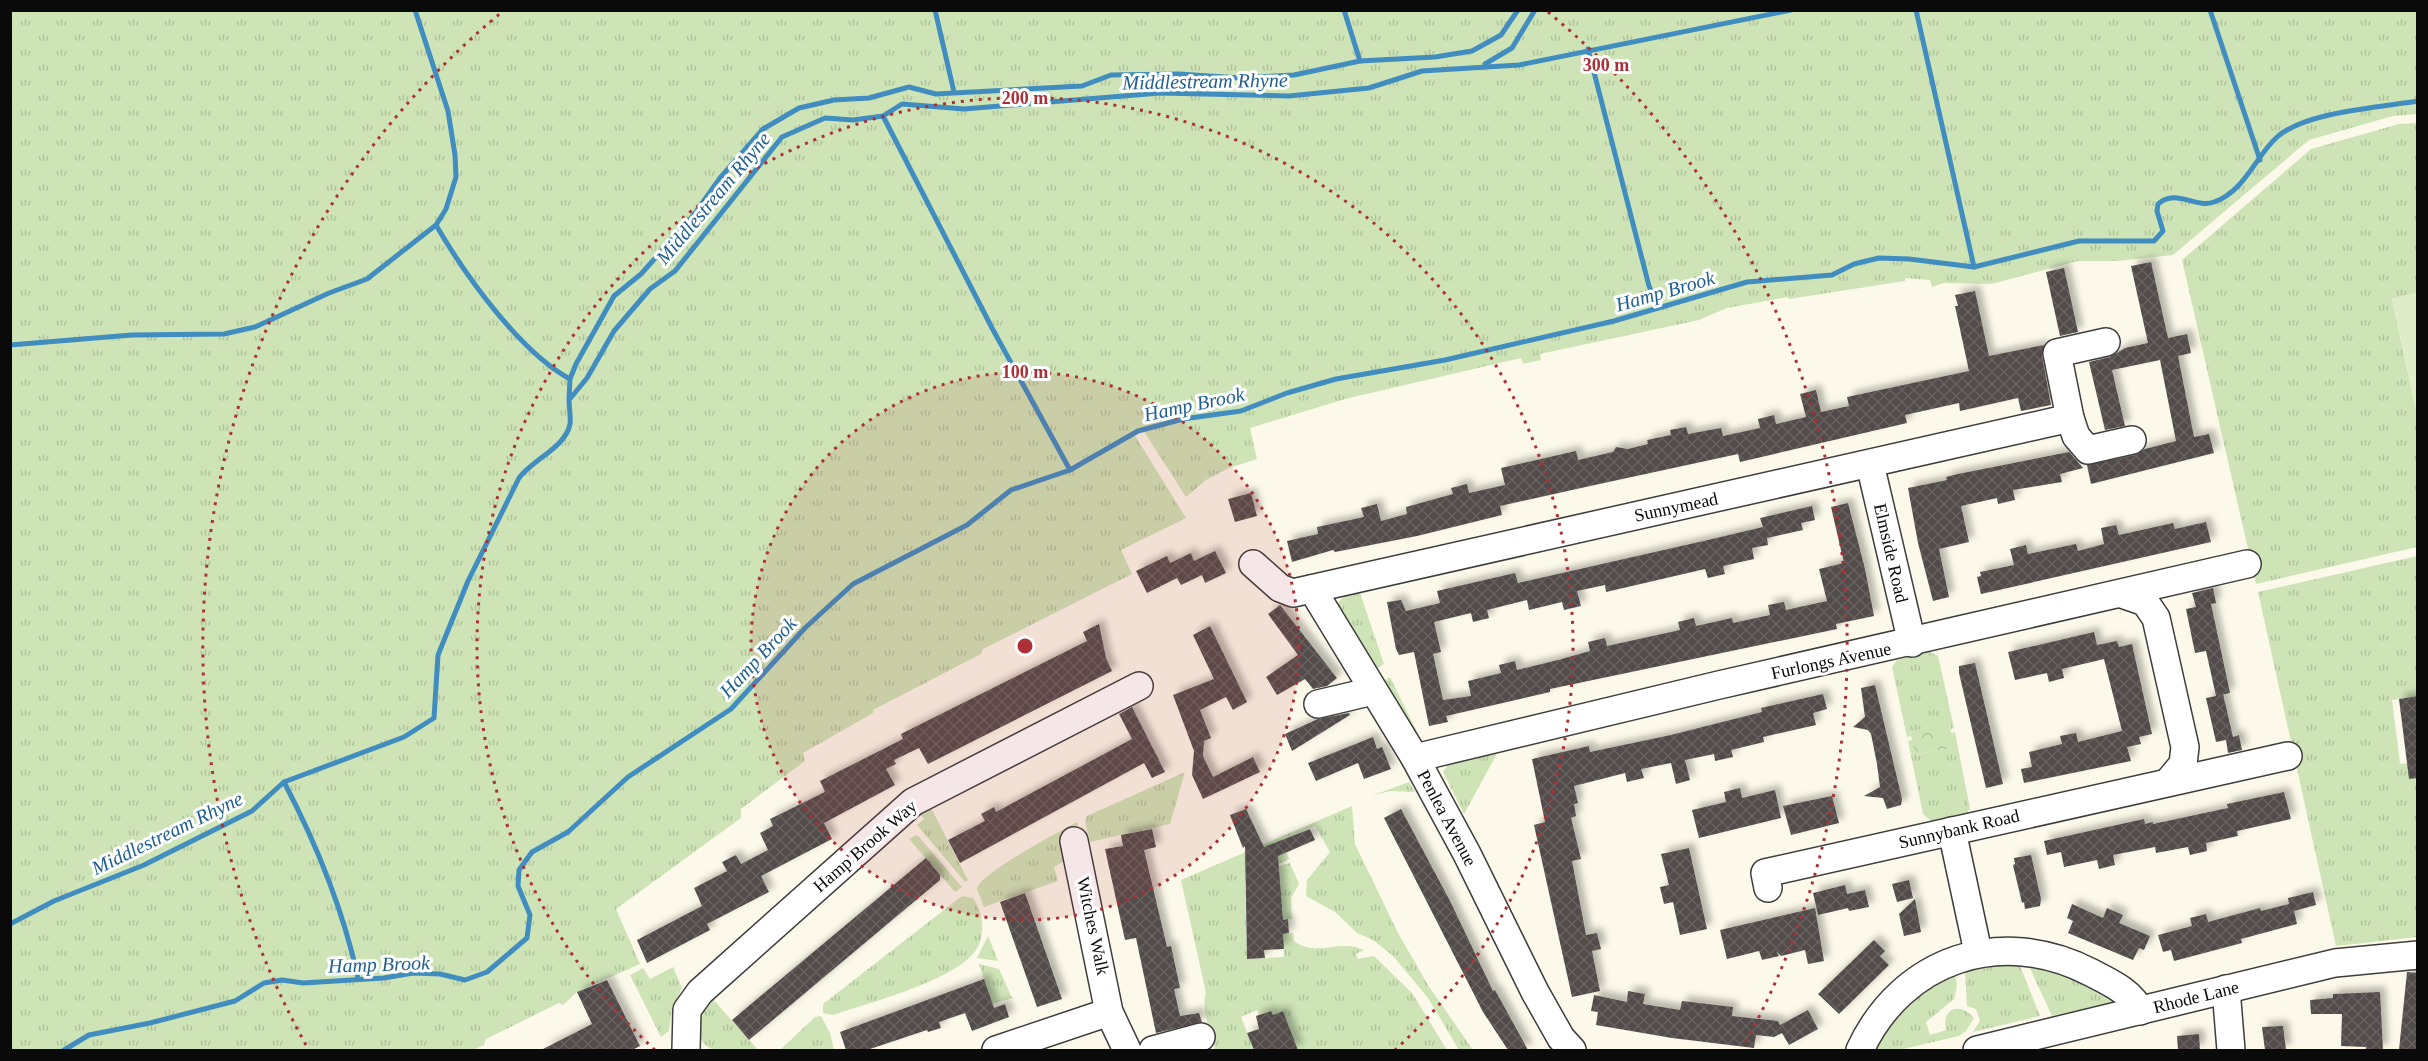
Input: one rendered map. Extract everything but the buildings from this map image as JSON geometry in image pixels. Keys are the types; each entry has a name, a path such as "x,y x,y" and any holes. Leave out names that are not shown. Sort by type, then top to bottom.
{"street":[{"path":"2106,342 2057,353 2070,418 2076,436 2088,450 2132,440"},
{"name":"Sunnymead","path":"1253,564 1280,588 1293,593 2070,418"},
{"name":"Elmside Road","path":"1870,464 1912,643"},
{"name":"Furlongs Avenue","path":"1415,758 1719,685 1912,643 2247,564"},
{"name":"Penlea Avenue","path":"1312,589 1415,758 1467,854 1535,992 1561,1038 1572,1050"},
{"path":"2122,594 2145,602 2156,618 2185,747 2183,764 2168,782"},
{"name":"Hamp Brook Way","path":"686,1050 687,1010 699,992 913,802 1139,686"},
{"path":"1318,704 1373,691"},
{"name":"Sunnybank Road","path":"1768,888 1765,873 2288,756"},
{"path":"1952,831 1978,952"},
{"name":"Witches Walk","path":"1074,841 1109,1012 1126,1050"},
{"path":"1860,1050 1878,1020 1916,982 1941,967 1978,952 2017,951 2072,964 2117,987 2135,1000 2140,1011"},
{"name":"Rhode Lane","path":"1977,1050 2336,963 2418,955"},
{"path":"2226,989 2232,1050"},
{"path":"996,1050 1109,1012"},
{"path":"1153,1050 1201,1037"}],"green space":[{"path":"2417,10 2418,114 2393,116 2309,140 2173,255 2118,261 2078,261 1991,284 1944,283 1932,287 1930,280 1905,278 1905,281 1789,299 1788,297 1727,308 1699,320 1540,354 1541,360 1523,364 1521,358 1345,399 1250,428 1257,459 1229,468 1206,480 1186,497 1143,430 1134,434 1186,518 1121,550 1132,574 983,649 981,654 873,710 873,713 803,753 805,761 741,809 741,818 616,909 640,964 577,992 563,1005 559,1003 486,1039 484,1045 473,1050 11,1050 10,11"},
{"path":"2417,123 2417,293 2392,299 2417,415 2417,547 2256,584 2182,260 2311,149 2399,124"},
{"path":"2418,293 2417,415 2392,298"},
{"path":"2417,556 2417,696 2392,700 2400,764 2417,762 2417,937 2336,946 2258,592"},
{"path":"1358,587 1384,664 1374,670 1336,605 1347,593"},
{"path":"1930,652 1938,656 1954,728 1951,729 1949,723 1910,732 1911,736 1907,737 1892,667 1897,660"},
{"path":"1390,677 1422,742 1416,738 1381,683"},
{"path":"1949,723 1955,747 1915,755 1910,731"},
{"path":"1955,732 1970,809 1965,815 1932,822 1923,814 1908,741 1912,740 1916,755 1954,747 1952,733"},
{"path":"1499,750 1464,814 1443,772 1451,760"},
{"path":"1185,772 1170,824 1090,842 1085,822 1087,816"},
{"path":"1409,782 1415,792 1390,791 1371,796"},
{"path":"929,804 968,880 965,882 917,825 924,819 919,812"},
{"path":"1352,806 1355,844 1398,933 1428,985 1473,1050 1459,1050 1428,998 1393,956 1373,940 1357,933 1335,912 1306,896 1307,880 1330,852 1315,826 1282,840 1289,859 1245,881 1247,959 1284,957 1283,934 1293,933 1294,941 1302,946 1319,948 1346,946 1364,950 1356,954 1358,959 1374,956 1412,993 1447,1050 1298,1050 1283,1011 1273,1015 1271,1011 1259,1015 1257,1010 1241,1017 1254,1050 1215,1050 1205,1013 1206,993 1181,880"},
{"path":"1077,822 1080,835 1063,862 1054,867 1058,881 984,907 977,889 981,882 1021,853"},
{"path":"916,835 962,887 955,892 909,839"},
{"path":"1290,863 1299,884 1291,898 1292,919 1283,920 1277,867"},
{"path":"962,896 973,898 982,919 982,934 973,954 946,974 887,998 833,1015 823,1013 823,1004"},
{"path":"988,936 998,961 977,958"},
{"path":"2045,961 2124,1000 2052,1016 2028,964"},
{"path":"1968,963 2019,963 2040,1016 1973,1032 1980,1021 1976,1009 1967,1006 1965,971"},
{"path":"979,964 999,969 1012,998 992,1004"},
{"path":"673,967 682,988 672,1009 669,1031 661,1037 630,975 643,968 650,979"},
{"path":"1955,974 1957,986 1954,999 1926,1022 1930,1035 1946,1030 1946,1016 1949,1012 1953,1009 1963,1010 1974,1018 1966,1031 1959,1036 1899,1050 1871,1050 1916,990"},
{"path":"712,998 758,1050 720,1051 707,1046 699,1034 699,1026"},
{"path":"821,1016 830,1033 834,1050 780,1050 815,1017"}],"waterway":[{"path":"415,10 448,111 455,155 456,177 446,209 436,225 478,289 513,332 551,367 570,379"},
{"path":"935,10 954,92"},
{"path":"1344,10 1360,61"},
{"path":"569,398 570,379 576,364 614,296 641,274 693,216 720,178 763,129 799,108 834,100 869,98 909,87 936,94 1082,86 1111,75 1179,74 1240,78 1294,75 1360,61 1435,57 1472,51 1501,35 1518,10"},
{"path":"1485,64 1512,48 1535,10"},
{"name":"Middlestream Rhyne","path":"10,924 54,901 144,865 252,811 284,782 404,737 434,718 438,655 468,581 519,478 562,440 570,424 569,400 587,378 614,331 650,289 675,271 782,137 825,118 853,120 883,116 902,104 964,109 1160,93 1289,96 1369,88 1422,71 1519,65 1791,10"},
{"path":"1916,10 1974,267"},
{"path":"2210,10 2260,160"},
{"path":"1588,49 1649,286 1658,307"},
{"name":"Hamp Brook","path":"64,1050 89,1035 150,1023 235,1001 264,983 282,980 303,983 384,978 413,973 440,974 465,980 487,972 527,938 530,915 518,886 519,870 532,852 568,832 628,777 731,709 805,628 853,584 967,525 1011,490 1070,470 1138,431 1183,419 1241,411 1287,393 1336,379 1445,360 1614,321 1747,282 1832,275 1854,264 1879,258 1909,259 1974,267 2079,241 2154,241 2163,231 2157,211 2158,204 2172,198 2207,203 2225,197 2242,182 2269,145 2290,129 2324,116 2418,101"},
{"path":"883,116 992,328 1070,470"},
{"path":"10,345 132,335 224,334 255,327 329,293 367,279 436,225"},
{"path":"284,782 328,878 345,927 358,978"}]}
